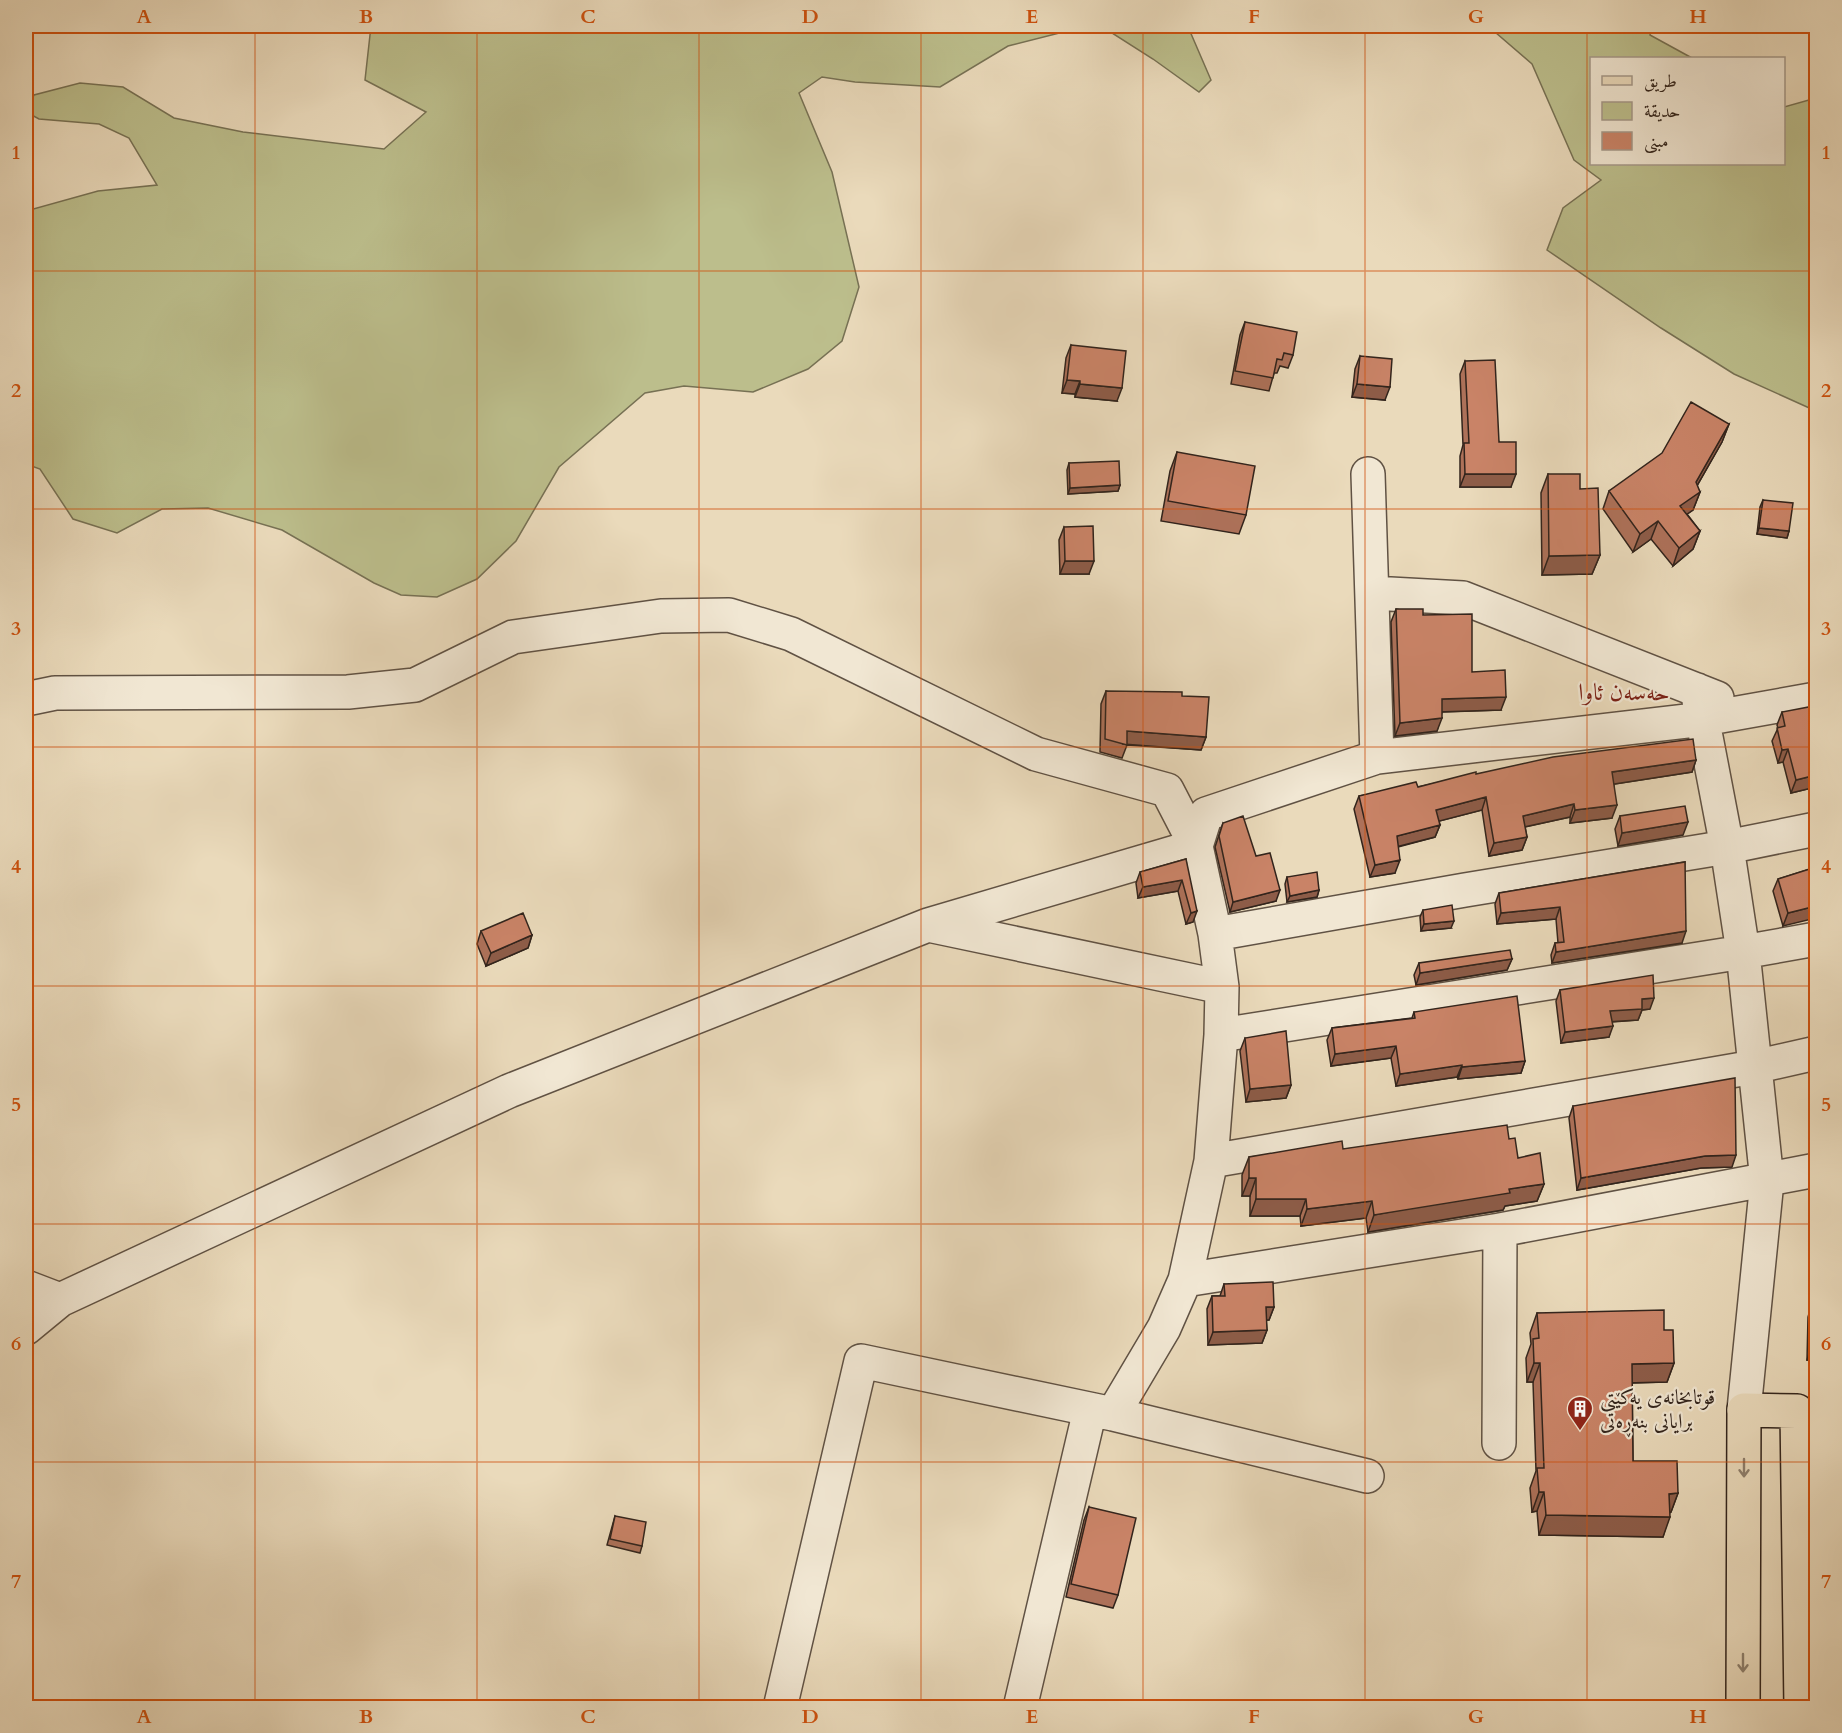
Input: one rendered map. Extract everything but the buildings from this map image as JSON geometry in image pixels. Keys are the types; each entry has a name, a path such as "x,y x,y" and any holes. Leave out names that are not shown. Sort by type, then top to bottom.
{"main road":[{"path":"1743,1707 1744,1410 1807,1411 1801,1707"}],"street":[{"path":"1368,474 1377,757"},
{"path":"1372,593 1463,598 1700,705"},
{"path":"26,699 55,693 348,692 415,685 513,637 661,615 729,615 791,634 1036,754 1167,790 1196,846 1215,934 1222,987 1221,1035 1211,1161 1185,1281 1164,1328 1101,1412 1020,1707"},
{"path":"1196,846 1206,814 1377,757 1700,705 1749,711 1816,699"},
{"path":"1700,705 1727,847 1743,952 1767,1181 1744,1410"},
{"path":"1215,934 1727,847 1816,829"},
{"path":"26,1328 60,1300 509,1091 928,925 1196,846"},
{"path":"928,925 1222,987"},
{"path":"1221,1035 1816,939"},
{"path":"1211,1161 1754,1067 1816,1053"},
{"path":"1185,1281 1500,1230 1816,1170"},
{"path":"1499,1443 1500,1230"},
{"path":"26,1287 60,1300"},
{"path":"780,1707 861,1361 1101,1412 1367,1476"}],"green space":[{"path":"371,26 1087,26 1008,46 940,87 855,82 822,77 799,93 832,172 859,287 842,341 808,369 753,392 684,386 645,393 559,467 516,541 477,579 437,597 401,595 374,583 282,530 208,508 162,509 117,533 73,519 40,469 26,464 26,211 98,191 157,185 129,138 99,124 39,119 26,112 34,95 80,83 123,87 174,118 243,132 384,149 426,112 365,80"},
{"path":"1101,26 1345,26 1281,32 1189,29 1211,80 1199,92"},
{"path":"1488,26 1651,26 1650,35 1690,57 1590,57 1590,165 1785,165 1785,107 1816,98 1816,411 1734,374 1661,328 1547,250 1563,208 1601,180 1574,160 1532,64"}],"place":[{"name":"قوتابخانەی یەکێتی برایانی بنەڕەتی","path":"1580,1432"}],"district":[{"name":"حەسەن ئاوا","path":"1624,692"}]}
